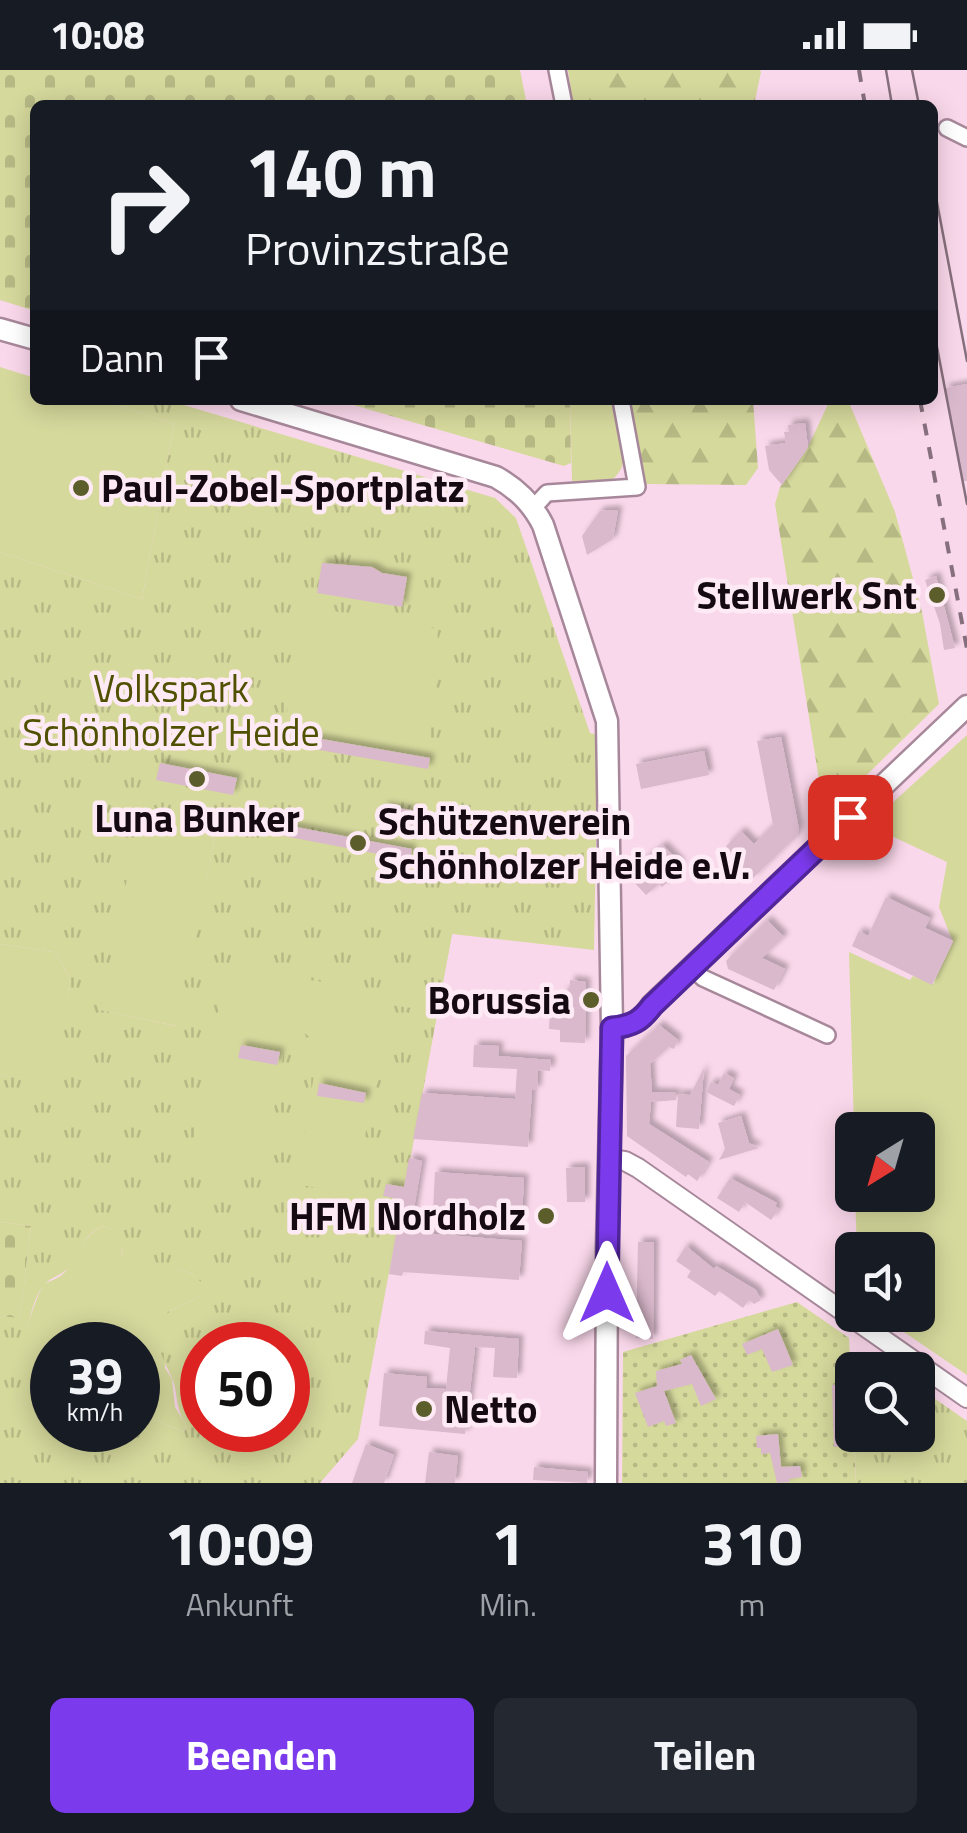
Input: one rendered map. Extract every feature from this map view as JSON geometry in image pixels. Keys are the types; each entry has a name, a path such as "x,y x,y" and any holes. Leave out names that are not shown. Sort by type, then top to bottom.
{"main road":[{"path":"0,328 30,337"},
{"path":"258,405 496,477 534,507 607,721 612,1020 606,1483"},
{"path":"612,1020 632,1025 644,1017 967,706"}],"street":[{"path":"557,70 563,100"},
{"path":"948,128 967,138"},
{"path":"534,507 547,494 637,487 621,405"},
{"path":"692,967 704,978 827,1035"},
{"path":"608,1158 638,1168 967,1398"}],"green space":[{"path":"0,70 520,70 526,100 30,100 30,309 0,300"},
{"path":"568,70 761,72 755,100 572,100"},
{"name":"Paul-Zobel-Sportplatz","path":"0,367 30,376 30,405 117,405 174,424 142,599 0,552"},
{"name":"Volkspark Schönholzer Heide","path":"117,405 184,405 495,498 516,518 590,733 598,735 594,950 452,934 358,1439 320,1483 0,1483 0,1316 20,1318 31,1226 0,1222 0,1075 55,1082 70,977 54,952 0,944 0,552 142,599 174,424","holes":["304,606 438,629 428,769 292,745 293,734 284,730","139,821 215,837 175,1026 100,1010","270,823 412,849 410,859 268,833","226,968 422,996 419,1009 390,1005 354,1194 295,1184 317,1058 315,1041 303,1032 295,1033 285,1046 262,1178 191,1156"]},
{"path":"353,405 570,405 571,463 564,466"},
{"path":"570,405 617,405 625,453 619,472 612,480 572,481"},
{"path":"624,405 753,405 758,468 746,485 646,484 639,474"},
{"path":"828,405 850,405 895,512 922,612 939,704 832,809 823,805 775,504 780,487 806,451"},
{"name":"Schützenverein Schönholzer Heide e.V.","path":"320,451 478,497 452,934 389,1274 172,1232"},
{"path":"967,735 967,1375 904,1332 935,1332 935,1232 856,1232 856,1212 935,1212 935,1112 853,1112 849,952 910,980 913,976 933,984 953,942 939,907 947,862 868,825"},
{"path":"138,821 215,837 176,1026 99,1010"},
{"path":"0,944 54,952 70,977 56,1083 0,1075"},
{"path":"0,1222 31,1226 20,1319 0,1316"},
{"path":"102,1226 112,1230 118,1236 122,1256 191,1273 203,1283 198,1298 165,1313 165,1368 172,1379 180,1430 160,1422 160,1322 30,1322 30,1377 26,1368 26,1339 33,1309 43,1285 63,1274"},
{"path":"797,1302 835,1332 849,1338 850,1352 835,1352 835,1452 855,1452 856,1483 622,1483 623,1352"},
{"path":"935,1399 967,1421 967,1483 856,1483 855,1452 935,1452"}],"building":[{"path":"967,384 967,481 962,481 945,388"},
{"path":"805,423 808,447 782,485 769,470 765,446 786,443 784,432 789,432 788,425"},
{"path":"618,510 613,539 587,555 582,536 600,511"},
{"path":"322,563 372,567 382,573 407,577 402,607 317,593"},
{"path":"936,576 955,648 944,650 925,580"},
{"path":"293,734 430,758 428,769 291,745"},
{"path":"781,737 799,829 796,837 752,879 726,846 741,831 754,844 773,825 757,741"},
{"path":"704,751 709,775 641,789 636,764"},
{"name":"Luna Bunker","path":"160,763 237,778 233,795 156,780"},
{"path":"384,806 418,811 415,826 381,821"},
{"path":"270,822 412,849 410,860 268,833"},
{"path":"663,845 681,864 662,887 659,884 646,895 629,877"},
{"path":"886,897 930,918 925,928 953,941 932,985 852,946 859,931 868,936"},
{"path":"767,920 784,937 762,958 785,969 774,990 728,969 726,961"},
{"path":"570,980 586,982 585,1043 560,1042 560,1030 549,1029 550,1011 564,1012 564,991 570,990"},
{"path":"659,1025 678,1040 674,1049 669,1047 650,1064 652,1092 676,1093 676,1100 651,1102 649,1124 709,1162 697,1181 627,1136 626,1056"},
{"path":"241,1045 280,1052 277,1065 238,1058"},
{"path":"474,1045 499,1046 498,1056 551,1060 550,1071 538,1070 537,1090 532,1090 528,1147 413,1139 422,1093 515,1099 517,1069 473,1067"},
{"path":"704,1068 699,1129 676,1127 678,1094 690,1095"},
{"path":"724,1073 734,1078 729,1089 740,1095 734,1106 706,1092 711,1082 718,1085"},
{"path":"319,1083 366,1093 364,1103 317,1096"},
{"path":"741,1116 749,1143 759,1148 719,1160 725,1149 718,1123"},
{"path":"409,1158 422,1161 410,1232 522,1241 519,1280 389,1274 402,1200 383,1196 386,1184 404,1187"},
{"path":"585,1167 585,1202 567,1202 566,1168"},
{"path":"435,1172 524,1178 522,1217 433,1211"},
{"path":"730,1178 777,1203 779,1209 771,1220 745,1202 739,1212 717,1198"},
{"path":"638,1242 654,1242 653,1339 636,1338"},
{"path":"686,1246 714,1269 716,1266 756,1290 761,1300 754,1304 749,1300 743,1308 719,1291 715,1296 687,1277 691,1271 676,1261"},
{"path":"778,1329 793,1365 772,1372 762,1349 747,1355 742,1344"},
{"path":"425,1331 519,1339 517,1378 493,1377 495,1348 475,1347 465,1434 379,1426 384,1373 427,1377 426,1388 446,1389 450,1348 424,1344"},
{"path":"691,1355 716,1399 701,1406 692,1384 664,1391 676,1423 666,1426 664,1421 648,1427 635,1393 657,1386 656,1371 682,1364 680,1360"},
{"path":"832,1385 835,1385 834,1447"},
{"path":"778,1434 781,1467 800,1466 802,1477 789,1479 790,1482 777,1483 770,1453 761,1454 761,1448 757,1448 756,1436"},
{"path":"366,1444 394,1455 384,1483 352,1483"},
{"path":"429,1452 458,1456 455,1483 425,1483"},
{"path":"534,1467 588,1472 587,1483 533,1480"}],"tram line":[{"path":"886,70 891,100"},
{"path":"912,70 918,100"},
{"path":"938,208 967,361"},
{"path":"938,352 967,504"}],"railway":[{"path":"859,70 864,100"},
{"path":"921,405 967,649"}],"place":[{"name":"Paul-Zobel-Sportplatz","path":"81,488"},
{"name":"Stellwerk Snt","path":"937,595"},
{"name":"Luna Bunker","path":"197,779"},
{"name":"Schützenverein Schönholzer Heide e.V.","path":"358,843"},
{"name":"Borussia","path":"591,1000"},
{"name":"HFM Nordholz","path":"546,1216"},
{"name":"Netto","path":"424,1409"}],"route":[{"path":"607,1293 612,1028 632,1025 644,1017 850,817"}]}
